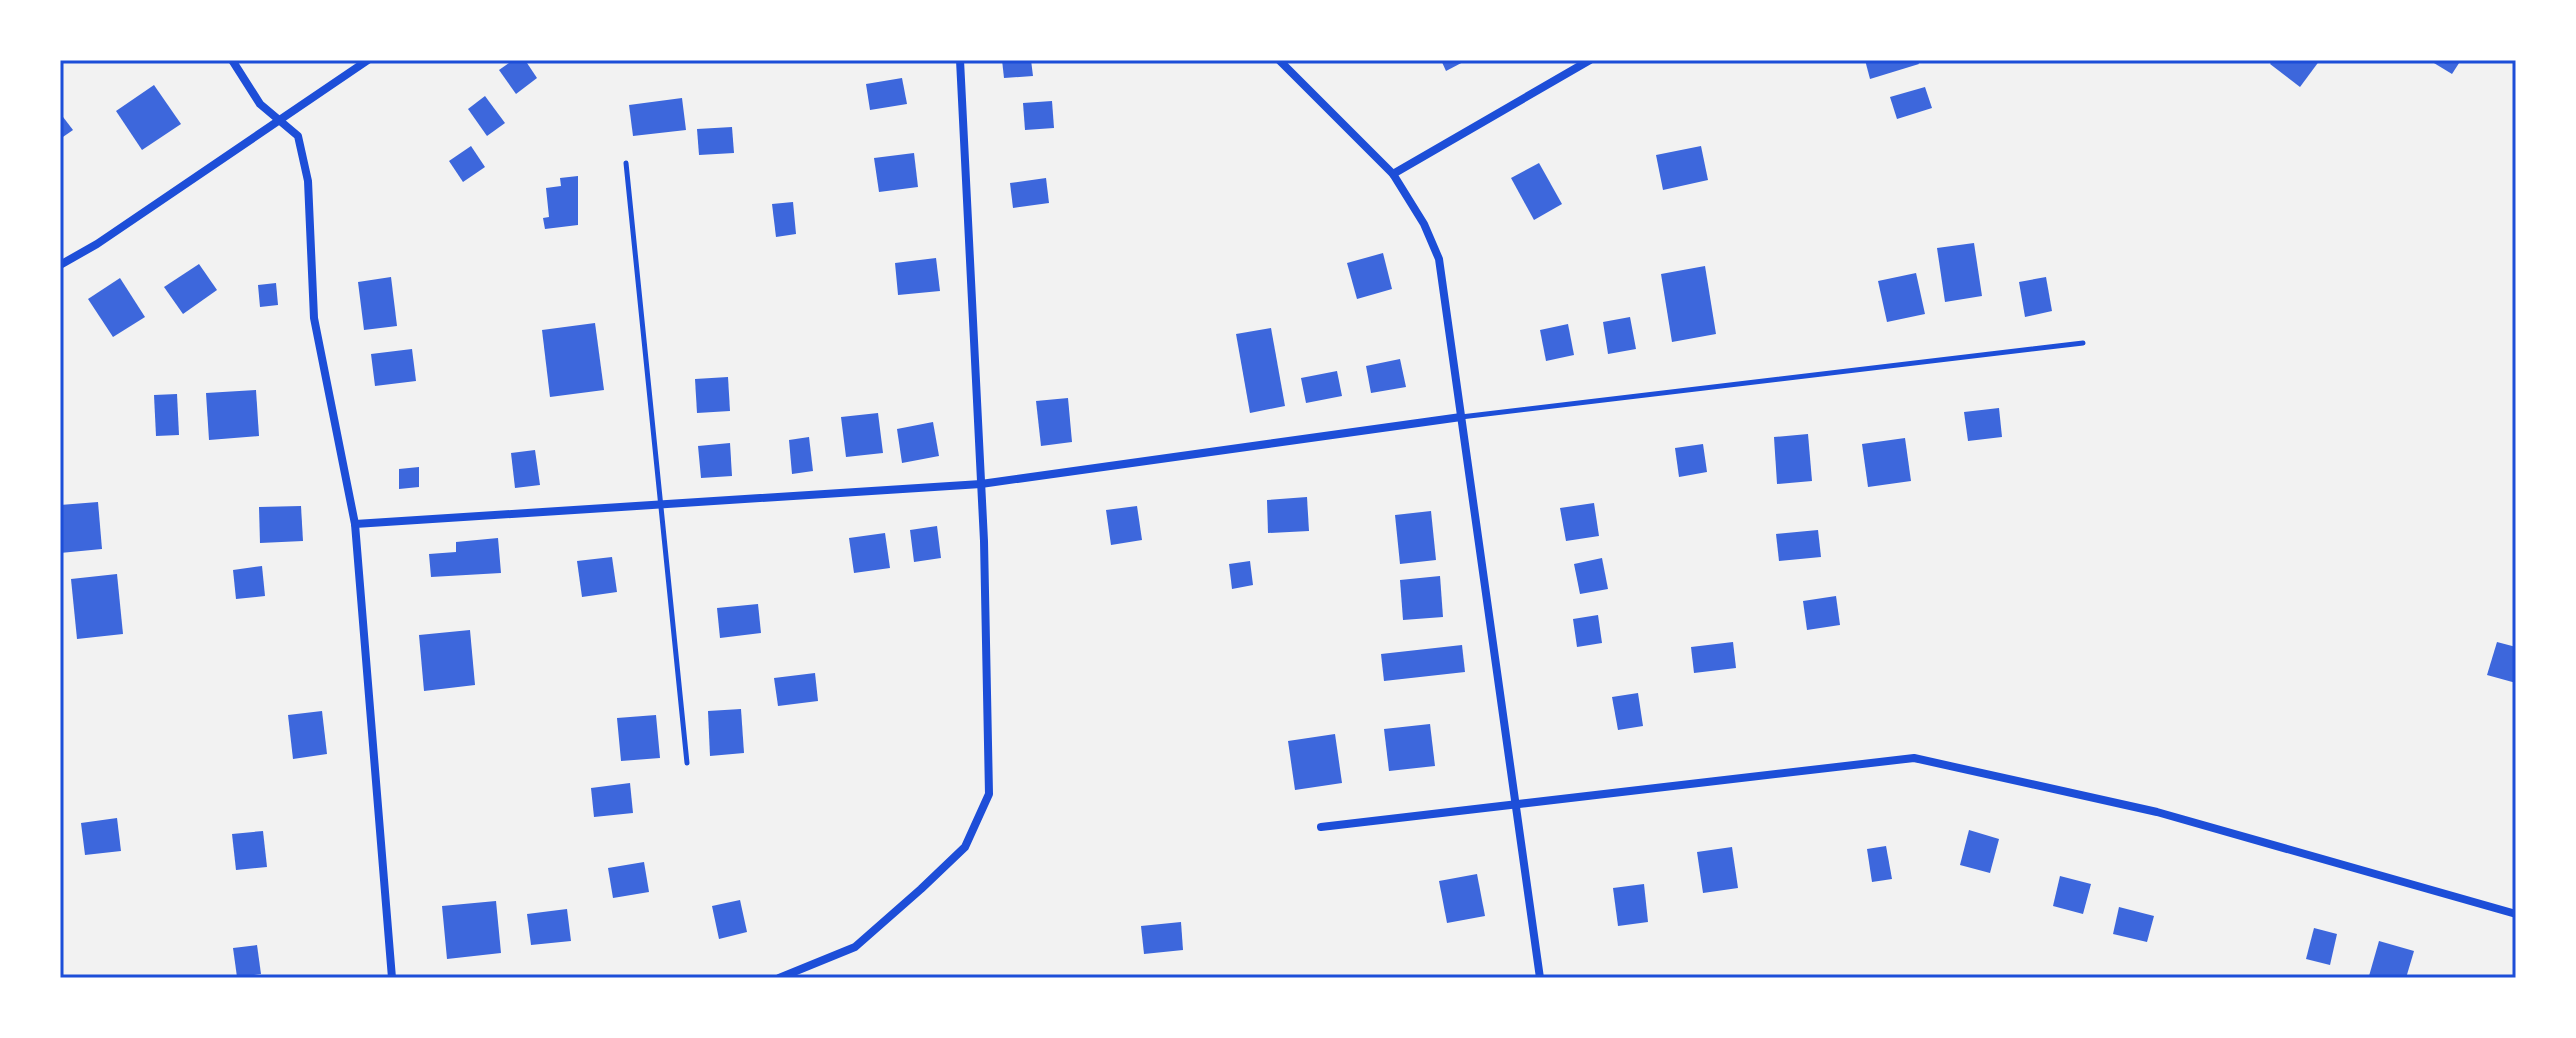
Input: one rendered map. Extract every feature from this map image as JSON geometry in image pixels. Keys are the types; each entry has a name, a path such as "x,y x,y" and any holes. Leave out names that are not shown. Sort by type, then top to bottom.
{"street":[{"path":"232,60 260,104 283,120 298,136 308,181 314,318 355,524 392,978"},
{"path":"60,265 97,244 368,60"},
{"path":"779,978 855,947 965,847 989,794 981,484 960,60"},
{"path":"1279,60 1393,174 1424,224 1439,259 1540,978"},
{"path":"1393,174 1590,60"},
{"path":"355,524 592,508 660,507 981,484 1461,417"},
{"path":"1321,827 1914,758 2157,812 2516,914"}],"lane":[{"path":"626,163 687,763"},
{"path":"1461,417 2083,343"}],"building":[{"path":"513,60 525,60 537,78 516,94 499,70"},
{"path":"1002,60 1031,60 1033,76 1004,78"},
{"path":"1441,60 1467,60 1446,71"},
{"path":"1865,60 1917,60 1919,64 1870,79"},
{"path":"2273,60 2320,60 2300,87 2270,64"},
{"path":"2429,60 2461,60 2452,74"},
{"path":"902,78 907,104 870,110 866,84"},
{"path":"154,85 181,124 142,150 116,111"},
{"path":"1925,87 1932,108 1897,119 1890,97"},
{"path":"485,96 505,123 487,136 468,109"},
{"path":"682,98 686,130 633,136 629,105"},
{"path":"1052,101 1054,128 1025,130 1023,103"},
{"path":"60,113 73,130 60,139"},
{"path":"732,127 734,153 699,155 697,129"},
{"path":"471,146 485,167 463,182 449,161"},
{"path":"1701,146 1708,180 1663,190 1656,155"},
{"path":"914,153 918,187 879,192 874,158"},
{"path":"1539,163 1562,204 1534,220 1511,178"},
{"path":"578,176 578,225 545,229 543,218 549,217 546,188 561,186 560,178"},
{"path":"1046,178 1049,203 1013,208 1010,183"},
{"path":"793,202 796,234 776,237 772,204"},
{"path":"1974,243 1982,296 1945,302 1937,248"},
{"path":"1383,253 1392,289 1357,299 1347,263"},
{"path":"936,258 940,291 898,295 895,263"},
{"path":"199,264 217,290 183,314 164,287"},
{"path":"1705,266 1716,334 1672,342 1661,274"},
{"path":"1916,273 1925,314 1887,322 1878,281"},
{"path":"391,277 397,326 364,330 358,282"},
{"path":"2046,277 2052,311 2025,317 2019,282"},
{"path":"120,278 145,317 113,337 88,299"},
{"path":"276,283 278,305 260,307 258,285"},
{"path":"1630,317 1636,349 1608,354 1603,322"},
{"path":"595,323 604,390 550,397 542,330"},
{"path":"1568,324 1574,355 1546,361 1540,330"},
{"path":"1271,328 1285,406 1250,413 1236,334"},
{"path":"412,349 416,381 375,386 371,354"},
{"path":"1400,359 1406,387 1371,393 1366,366"},
{"path":"1337,371 1342,396 1306,403 1301,378"},
{"path":"728,377 730,411 697,413 695,379"},
{"path":"256,390 259,436 209,440 206,393"},
{"path":"177,394 179,435 156,436 154,395"},
{"path":"1068,398 1072,442 1041,446 1036,401"},
{"path":"1999,408 2002,437 1968,441 1964,412"},
{"path":"878,413 883,453 846,457 841,417"},
{"path":"933,422 939,456 902,463 897,429"},
{"path":"1808,434 1812,481 1777,484 1774,437"},
{"path":"809,437 813,471 792,474 789,440"},
{"path":"1905,438 1911,481 1868,487 1862,444"},
{"path":"730,443 732,476 701,478 698,446"},
{"path":"1703,444 1707,472 1679,477 1675,448"},
{"path":"535,450 540,485 515,488 511,453"},
{"path":"419,467 419,487 399,489 399,469"},
{"path":"1307,497 1309,531 1268,533 1267,500"},
{"path":"98,502 102,549 60,553 60,505"},
{"path":"1594,503 1599,536 1566,541 1560,508"},
{"path":"301,506 303,541 260,543 259,507"},
{"path":"1137,506 1142,540 1111,545 1106,510"},
{"path":"1431,511 1436,560 1400,564 1395,515"},
{"path":"937,526 941,558 914,562 910,530"},
{"path":"1818,530 1821,557 1779,561 1776,534"},
{"path":"885,533 890,568 854,573 849,538"},
{"path":"498,538 501,573 431,577 429,554 456,552 456,542"},
{"path":"612,557 617,592 582,597 577,561"},
{"path":"1602,558 1608,589 1580,594 1574,564"},
{"path":"1250,561 1253,585 1232,589 1229,564"},
{"path":"262,566 265,596 236,599 233,570"},
{"path":"117,574 123,634 77,639 71,579"},
{"path":"1440,576 1443,617 1403,620 1400,580"},
{"path":"1836,596 1840,625 1807,630 1803,601"},
{"path":"758,604 761,633 720,638 717,608"},
{"path":"1598,615 1602,643 1577,647 1573,619"},
{"path":"470,630 475,685 424,691 419,635"},
{"path":"1733,642 1736,668 1694,673 1691,647"},
{"path":"2497,642 2516,647 2516,683 2487,675"},
{"path":"1462,645 1465,672 1384,681 1381,654"},
{"path":"815,673 818,701 778,706 774,678"},
{"path":"1638,693 1643,726 1618,730 1612,697"},
{"path":"741,709 744,753 710,756 708,711"},
{"path":"322,711 327,754 293,759 288,715"},
{"path":"656,715 660,758 621,761 617,718"},
{"path":"1430,724 1435,766 1389,771 1384,729"},
{"path":"1335,734 1342,783 1295,790 1288,741"},
{"path":"630,783 633,813 594,817 591,788"},
{"path":"117,818 121,851 85,855 81,823"},
{"path":"1969,830 1999,839 1990,873 1960,865"},
{"path":"263,831 267,867 236,870 232,834"},
{"path":"1886,846 1892,879 1872,882 1867,849"},
{"path":"1732,847 1738,888 1703,893 1697,852"},
{"path":"644,862 649,892 613,898 608,868"},
{"path":"1477,874 1485,916 1447,923 1439,881"},
{"path":"2060,876 2091,884 2083,914 2053,906"},
{"path":"1644,884 1648,922 1618,926 1613,888"},
{"path":"740,900 747,932 719,939 712,906"},
{"path":"496,901 501,953 447,959 442,906"},
{"path":"2119,907 2154,916 2147,942 2113,934"},
{"path":"567,909 571,941 531,945 527,914"},
{"path":"1181,922 1183,950 1144,954 1141,926"},
{"path":"2314,928 2337,934 2330,965 2306,959"},
{"path":"2379,941 2414,951 2406,978 2369,976"},
{"path":"257,945 261,974 237,977 233,948"}]}
